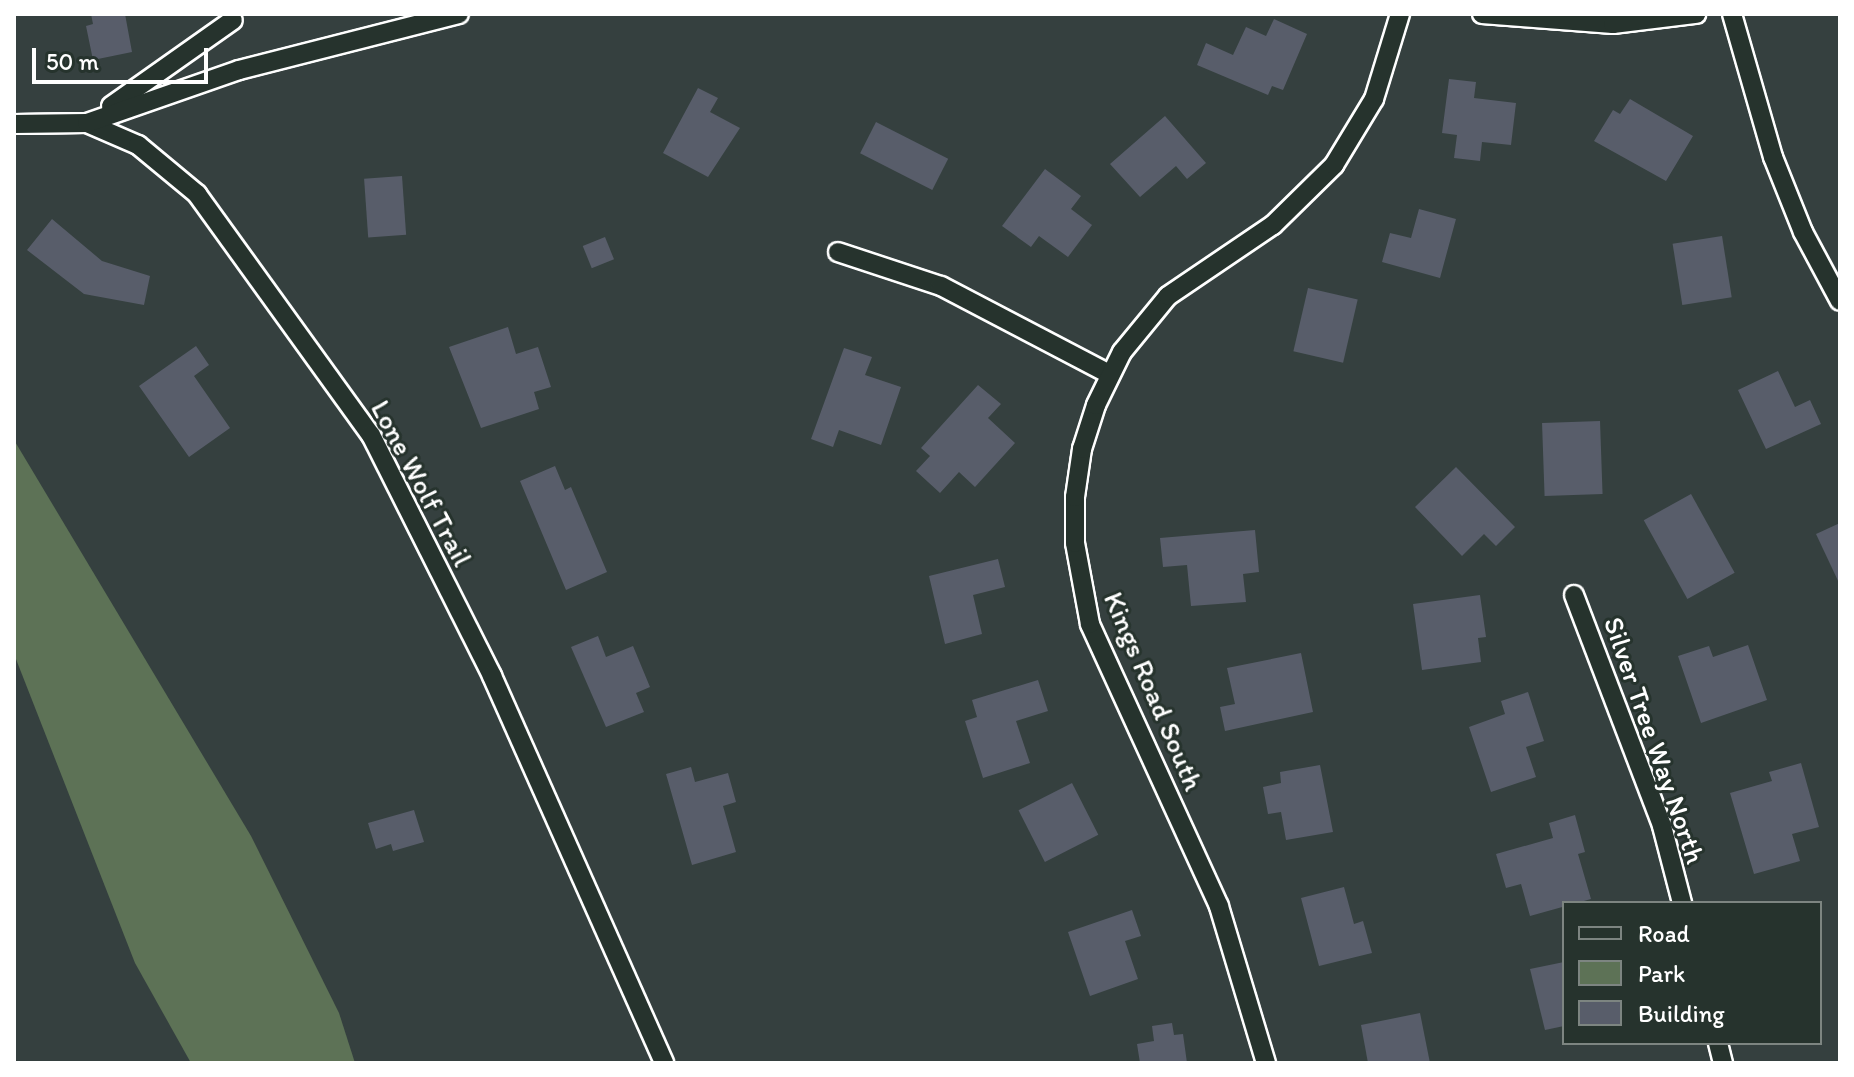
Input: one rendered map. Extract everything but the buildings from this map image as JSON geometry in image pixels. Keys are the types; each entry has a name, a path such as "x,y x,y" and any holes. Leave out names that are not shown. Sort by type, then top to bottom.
{"street":[{"path":"14,124 87,123 239,70 459,14"},
{"name":"Kings Road South","path":"1266,1063 1219,906 1107,666 1081,586 1075,497 1082,449 1109,374 1168,296 1273,225 1334,165 1374,99 1400,14"},
{"path":"1482,14 1613,24 1696,14"},
{"path":"1732,14 1773,157 1840,301"},
{"path":"87,123 233,20"},
{"name":"Lone Wolf Trail","path":"87,123 138,145 197,194 371,435 492,676 664,1063"},
{"path":"838,252 941,286 1109,374"},
{"name":"Silver Tree Way North","path":"1574,595 1662,826 1681,901"}],"green space":[{"path":"14,440 251,836 339,1013 355,1063 191,1063 135,963 14,654"}]}
